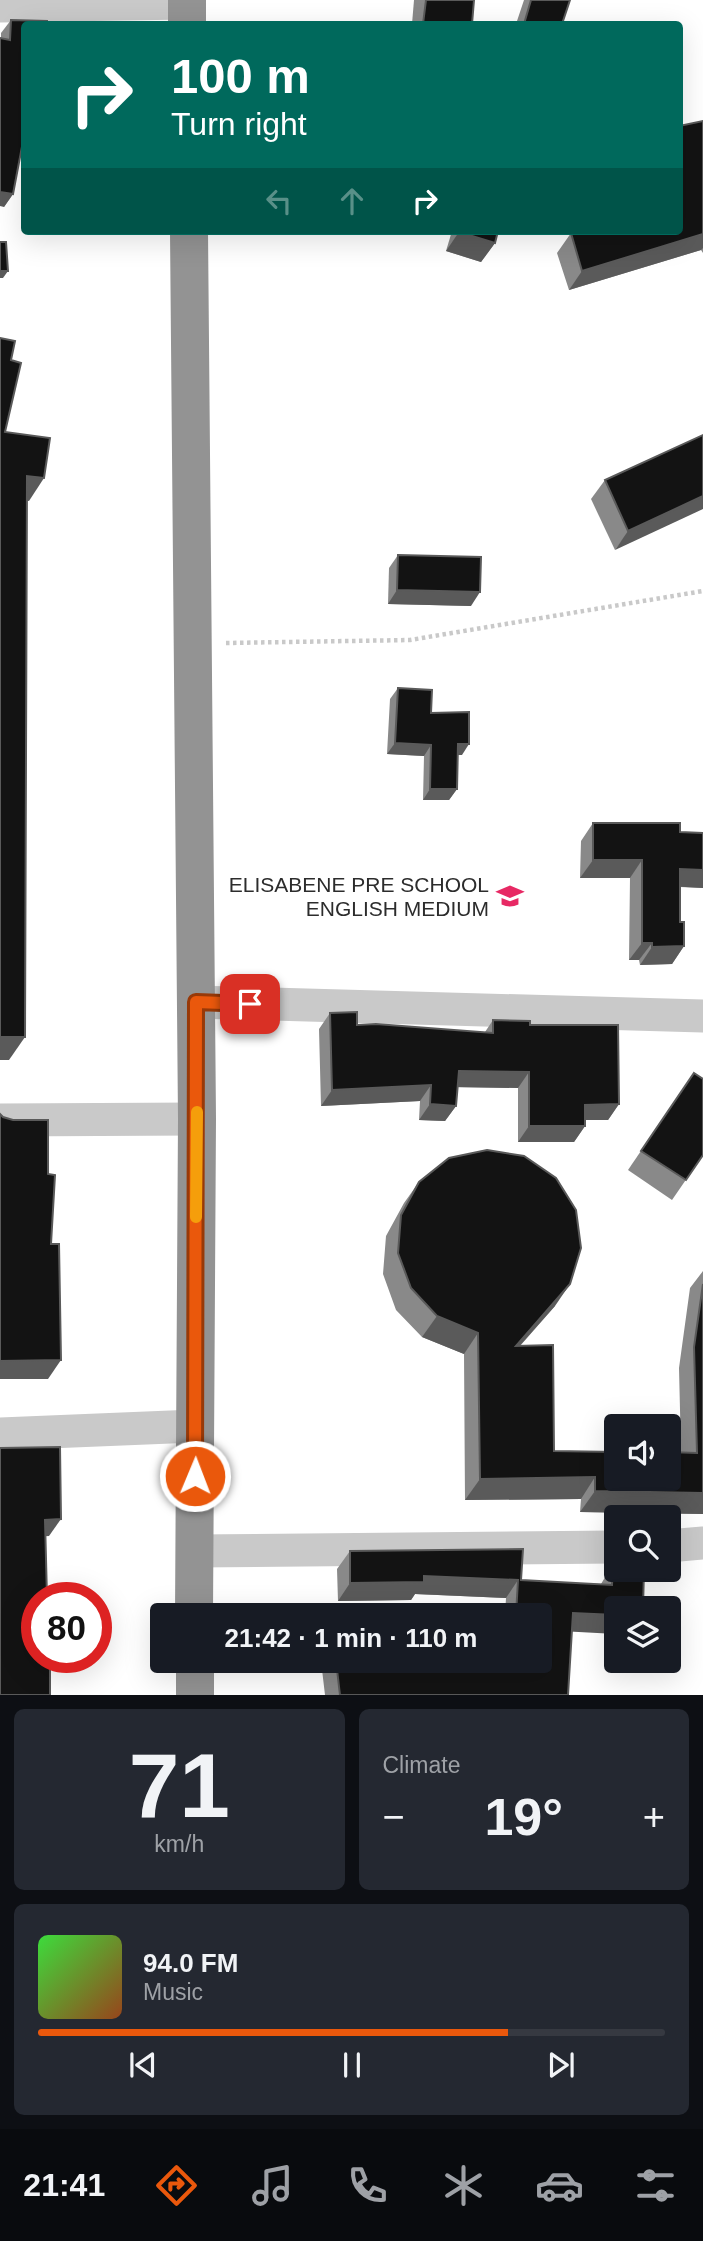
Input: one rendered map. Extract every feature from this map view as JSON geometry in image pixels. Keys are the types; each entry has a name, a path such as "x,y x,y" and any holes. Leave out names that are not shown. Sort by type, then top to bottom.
{"highway":[{"path":"189,235 197,1119 194,1603"},
{"path":"195,1673 195,1695"}],"street":[{"path":"0,6 187,9"},
{"path":"196,1002 703,1016"},
{"path":"0,1120 197,1119"},
{"path":"0,1434 195,1426"},
{"path":"681,1545 703,1544"},
{"path":"194,1551 604,1546"}],"path":[{"path":"220,643 410,640 703,592"}],"building":[{"path":"426,0 474,0 472,21 423,21"},
{"path":"531,0 570,0 563,21 525,21"},
{"path":"11,20 47,21 21,21 21,152 13,194 0,192 0,38 10,40"},
{"path":"703,121 703,234 582,271 572,235 683,235 683,125"},
{"path":"469,235 497,235 495,243"},
{"path":"0,242 6,242 8,271 0,271"},
{"path":"0,338 15,341 11,360 21,363 5,432 50,438 44,478 27,476 25,1037 0,1037"},
{"path":"703,435 703,496 628,531 605,480"},
{"path":"398,555 481,557 480,592 397,590"},
{"path":"398,688 432,690 431,713 469,712 469,744 458,744 457,789 430,789 431,745 395,743"},
{"path":"593,823 680,823 680,832 703,833 703,870 680,869 680,922 684,922 684,946 652,947 652,943 642,943 642,860 593,860"},
{"path":"357,1012 357,1025 376,1024 493,1033 493,1020 530,1021 530,1025 618,1025 619,1104 585,1105 585,1126 529,1126 529,1072 459,1071 456,1106 430,1104 431,1085 332,1090 330,1013"},
{"path":"694,1073 703,1079 703,1155 686,1180 641,1151"},
{"path":"0,1114 13,1120 48,1120 48,1174 55,1175 51,1244 59,1244 61,1360 0,1361"},
{"path":"487,1150 524,1156 556,1178 576,1210 581,1248 570,1284 516,1346 553,1345 554,1451 604,1452 604,1491 681,1491 681,1452 697,1453 694,1347 703,1284 703,1493 595,1491 595,1477 480,1479 478,1333 437,1316 411,1288 398,1253 401,1215 419,1182 449,1158"},
{"path":"60,1447 61,1519 45,1520 47,1582 21,1582 21,1673 50,1673 50,1695 0,1695 0,1448"},
{"path":"523,1549 521,1580 612,1585 612,1582 644,1582 643,1596 604,1596 604,1614 573,1613 568,1695 340,1695 337,1673 552,1673 552,1603 517,1603 518,1580 424,1576 424,1582 350,1583 350,1551"}],"slow traffic":[{"path":"196,1217 197,1112"}],"place":[{"name":"ELISABENE PRE SCHOOL ENGLISH MEDIUM","path":"510,896"}],"route":[{"path":"195,1476 196,1002 250,1004"}]}
